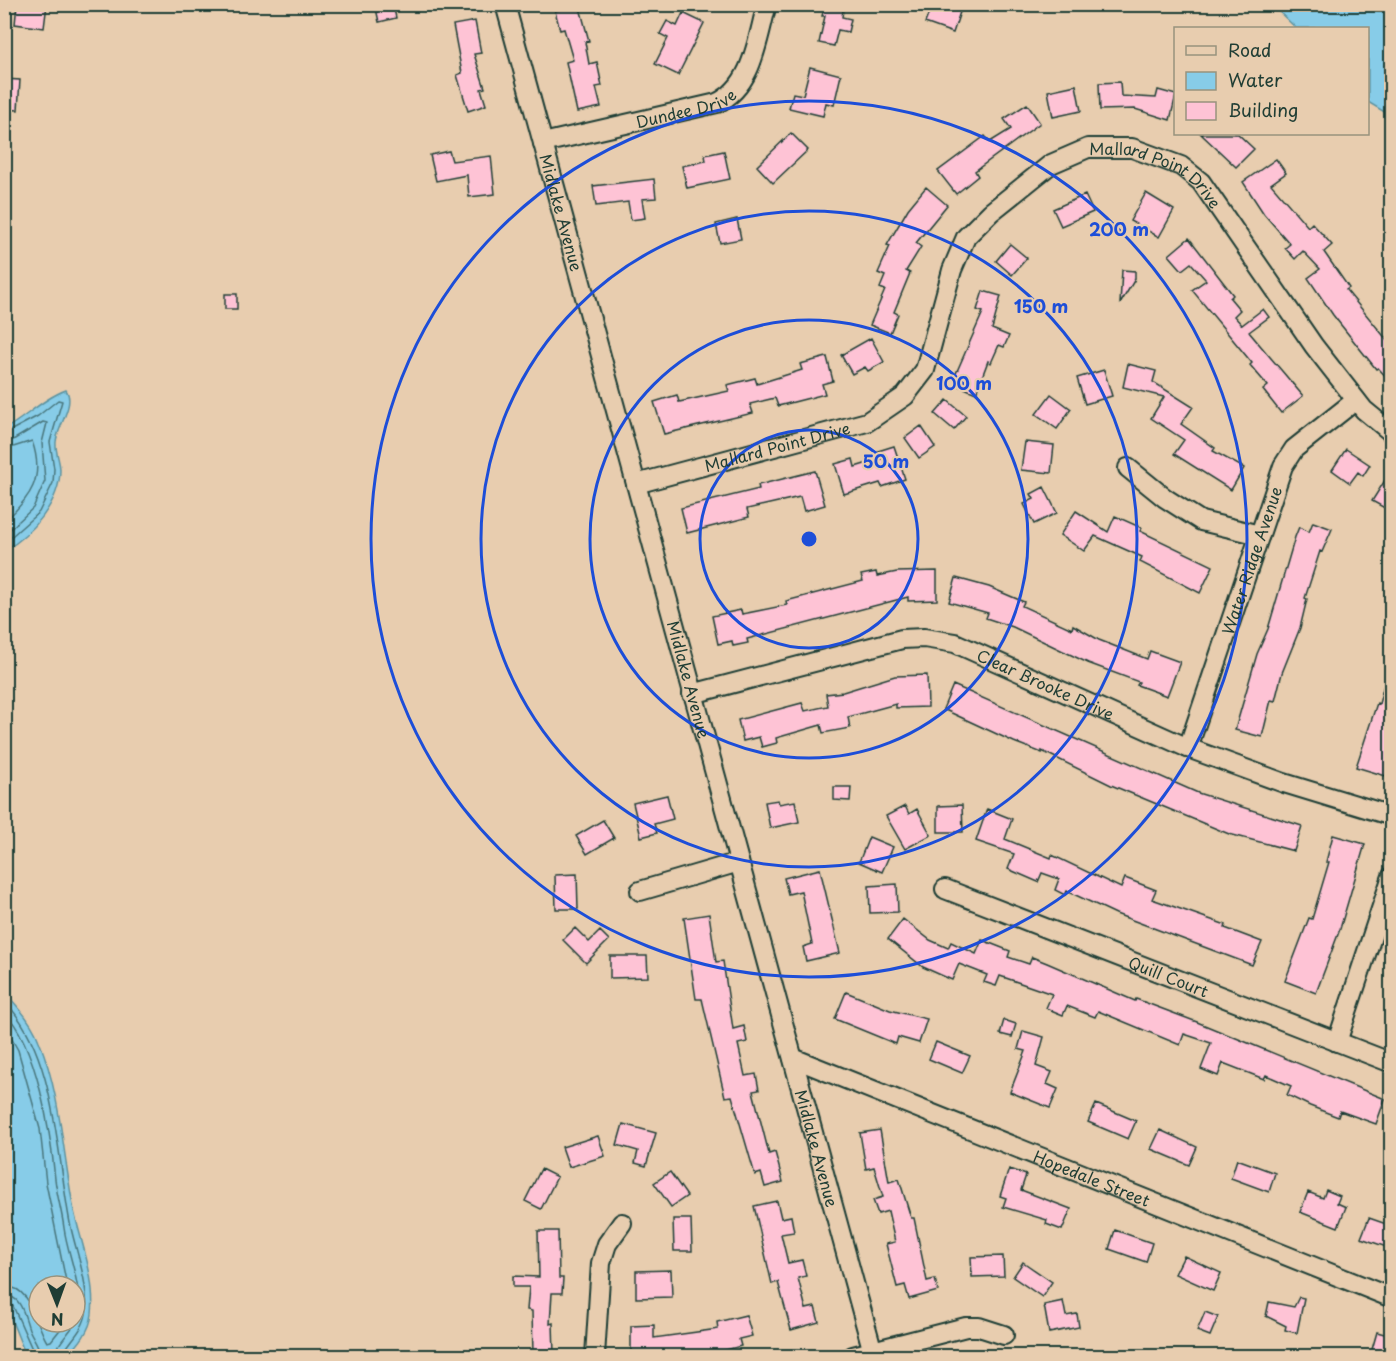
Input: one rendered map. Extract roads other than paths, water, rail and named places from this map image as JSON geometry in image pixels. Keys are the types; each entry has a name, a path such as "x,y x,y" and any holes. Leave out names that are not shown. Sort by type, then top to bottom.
{"street":[{"name":"Midlake Avenue","path":"505,4 874,1354"},
{"name":"Dundee Drive","path":"543,143 717,103 730,97 748,70 767,4"},
{"name":"Mallard Point Drive","path":"636,484 867,422 904,396 925,370 952,270 966,237 991,212 1051,164 1088,148 1132,148 1181,166 1201,182 1314,346 1356,400 1392,434"},
{"name":"Water Ridge Avenue","path":"1188,748 1283,466 1294,449 1356,400"},
{"path":"1128,468 1165,498 1202,521 1260,535"},
{"name":"Clear Brooke Drive","path":"692,694 902,639 924,638 955,643 1188,748 1284,783 1392,816"},
{"path":"640,891 739,862"},
{"path":"1337,1042 1392,876"},
{"name":"Quill Court","path":"945,889 1392,1063"},
{"name":"Hopedale Street","path":"793,1058 1392,1298"},
{"path":"595,1356 601,1263 607,1244 622,1223"},
{"path":"853,1356 874,1354 966,1328 979,1327 1004,1335"}],"water":[{"path":"1272,5 1391,5 1391,116 1369,103 1369,27 1295,27"},
{"path":"66,390 69,402 56,442 60,470 55,494 34,527 5,550 5,429 50,398"},
{"path":"5,993 33,1027 52,1083 74,1211 90,1275 93,1301 91,1320 87,1330 87,1274 27,1274 27,1334 85,1334 67,1356 26,1356 5,1304"}]}
